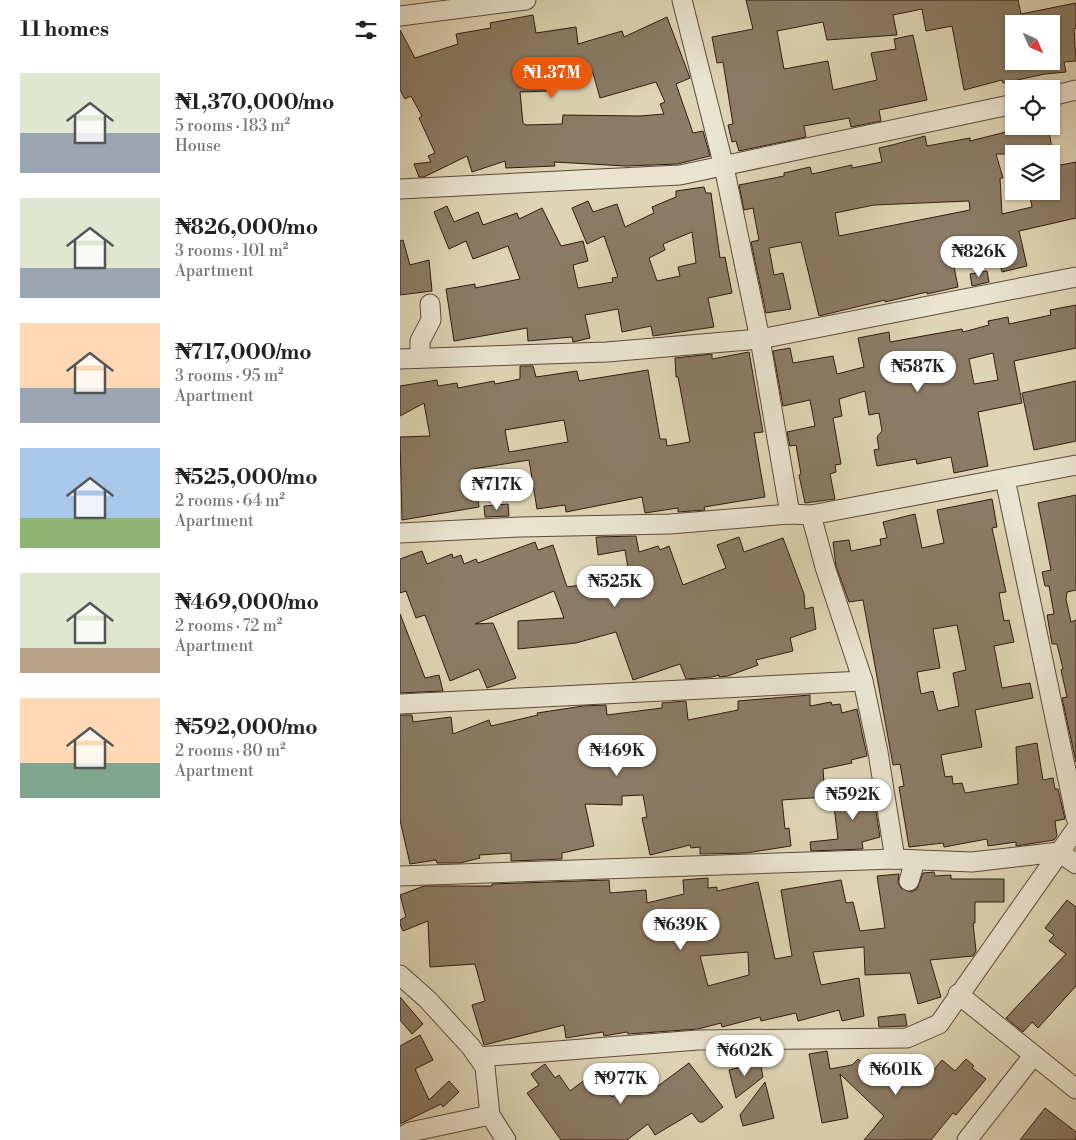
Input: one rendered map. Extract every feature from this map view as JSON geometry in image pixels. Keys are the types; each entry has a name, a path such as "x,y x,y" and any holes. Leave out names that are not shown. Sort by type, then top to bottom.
{"street":[{"path":"400,16 521,0"},
{"path":"682,0 724,167 760,340 790,514"},
{"path":"1060,94 1076,90"},
{"path":"400,189 680,175 1005,106"},
{"path":"400,359 606,352 760,340 1076,277"},
{"path":"420,358 420,341 431,320 430,304"},
{"path":"400,533 520,526 670,524 790,514 811,515 1004,480 1076,464"},
{"path":"1004,480 1076,818"},
{"path":"811,515 825,567 863,682 878,752 895,859"},
{"path":"400,704 863,682"},
{"path":"478,1057 698,1040 907,1038 939,1024 958,994 1076,829"},
{"path":"400,876 895,859 972,862 1059,852 1076,864"},
{"path":"909,881 915,861"},
{"path":"400,974 428,1000 478,1057 485,1068 490,1114 506,1140"},
{"path":"958,994 1076,1089"},
{"path":"967,1140 1033,1056"},
{"path":"400,1138 410,1132 490,1114"}],"building":[{"path":"746,0 1018,0 1021,14 1076,3 1076,28 1074,29 1076,61 1064,62 1066,72 1017,80 1005,80 1003,83 1002,80 964,90 952,26 926,31 922,9 893,15 897,35 827,40 823,22 777,31 784,69 828,61 833,90 877,80 871,53 896,49 894,39 913,35 927,100 879,110 881,121 851,127 849,118 804,126 806,137 739,151 736,141 732,142 728,125 733,124 723,62 717,63 712,37 753,29"},
{"path":"533,15 536,33 576,27 578,44 622,31 624,37 667,17 690,78 676,84 693,133 703,131 710,156 677,164 626,166 554,162 555,166 506,168 505,161 472,172 467,156 424,177 419,177 414,164 431,162 428,156 435,153 419,118 422,116 411,96 405,99 400,90 400,30 415,58 458,44 456,34 491,28 490,23","holes":["593,73 600,98 656,82 665,102 660,104 664,114 640,116 563,115 562,124 526,125 523,123 520,92 550,91 548,80"]},
{"path":"1005,132 1005,135 1050,135 1051,145 1005,145 1005,154 996,154 1003,178 1000,178 1002,214 1032,207 1031,200 1060,200 1060,165 1076,162 1076,218 1019,231 1027,266 1002,272 994,237 950,246 958,287 885,302 885,300 819,316 801,242 769,248 774,275 783,273 791,309 766,313 751,242 759,240 753,208 744,210 739,185 784,176 784,173 810,167 812,174 852,165 852,168 882,162 879,148 925,136 927,146 970,138 970,141","holes":["969,201 970,210 839,236 835,213 874,205"]},
{"path":"704,187 706,193 711,193 720,258 725,257 732,293 708,298 714,327 653,336 651,326 622,332 618,309 585,315 590,338 573,342 572,337 528,341 527,328 454,341 446,289 475,284 475,288 520,279 508,246 473,259 466,241 449,249 434,212 447,206 454,222 478,212 483,225 517,213 519,219 542,208 561,246 583,241 588,261 573,265 578,288 613,282 612,278 618,277 604,236 587,244 572,208 588,201 593,212 617,204 625,227 654,213 652,207 676,197 676,191","holes":["692,232 696,263 678,267 680,276 657,281 649,258 665,250 663,244"]},
{"path":"403,240 410,265 429,260 432,291 400,295 400,241"},
{"path":"987,271 989,282 972,286 970,274"},
{"path":"1076,305 1076,348 1014,361 1022,403 978,412 988,466 954,473 951,457 917,464 916,459 877,466 874,450 879,449 877,437 882,431 879,413 869,415 865,391 839,399 842,416 833,418 841,464 835,465 836,472 830,474 835,499 805,503 799,475 801,474 796,445 790,446 787,432 815,426 810,400 783,406 773,351 790,348 793,363 833,356 837,374 864,367 858,338 889,332 890,342 962,329 963,332 989,325 988,321 1008,317 1009,324 1051,315 1050,310","holes":["993,353 998,380 974,384 969,359"]},
{"path":"749,352 763,432 754,433 765,497 704,507 705,510 678,512 678,508 645,513 642,497 566,512 565,505 537,509 529,460 473,469 479,507 402,520 400,437 430,436 424,403 400,416 400,386 437,380 438,386 457,383 458,388 494,381 495,384 520,379 520,366 533,366 536,377 577,371 579,381 648,370 660,439 666,439 667,446 690,442 678,377 676,377 675,358 712,354 712,359","holes":["564,420 568,442 509,452 505,430"]},
{"path":"1076,381 1076,441 1034,450 1022,393"},
{"path":"1076,495 1076,590 1067,592 1066,599 1071,622 1076,620 1076,762 1062,698 1067,697 1061,670 1063,669 1057,644 1052,644 1047,615 1054,614 1049,586 1045,586 1042,572 1051,570 1038,503"},
{"path":"992,499 997,527 992,528 1006,592 999,593 1004,621 1009,620 1014,642 994,646 1002,688 1030,683 1033,698 975,710 982,747 941,755 945,777 952,776 953,784 962,783 965,793 1018,784 1016,747 1037,743 1043,780 1053,778 1055,789 1058,789 1065,819 1055,821 1057,836 1054,840 1016,846 1016,842 988,846 987,839 944,847 943,843 909,847 899,787 904,786 900,764 893,765 863,600 849,602 836,566 833,542 849,540 851,551 881,545 880,539 887,538 883,522 915,514 922,548 944,543 937,510","holes":["957,625 966,670 953,673 959,706 938,711 933,691 921,694 917,672 940,668 933,629"]},
{"path":"508,504 509,516 485,517 484,506"},
{"path":"636,536 639,552 658,546 660,550 669,546 683,585 726,568 717,545 739,537 744,552 783,538 804,594 805,609 813,607 816,629 790,638 793,651 756,660 758,665 728,676 719,677 719,675 686,679 680,664 633,680 616,632 576,643 518,649 518,621 564,618 554,591 475,624 493,623 516,678 487,688 479,669 450,681 425,615 416,618 406,591 400,593 400,559 422,551 427,564 452,554 453,558 461,555 464,564 476,559 478,563 535,542 538,550 553,545 567,587 607,581 629,574 625,550 598,555 596,537"},
{"path":"400,614 425,678 439,675 443,691 400,693"},
{"path":"810,695 810,706 831,702 832,705 840,704 842,713 857,709 867,756 851,760 852,763 823,769 825,797 782,800 785,829 789,828 791,846 746,853 700,854 700,847 691,848 690,845 650,855 642,818 647,817 643,795 622,796 622,805 585,804 594,846 562,853 562,859 511,861 511,853 479,855 480,858 460,863 437,863 436,860 410,864 400,820 400,715 412,715 413,722 451,717 453,734 489,720 491,726 538,715 537,713 583,706 606,705 607,715 662,708 662,703 686,701 688,720 738,710 738,701"},
{"path":"871,781 880,837 862,842 863,849 811,851 810,842 838,839 833,799 857,795 855,785"},
{"path":"934,872 935,876 951,875 951,879 1004,879 1004,902 975,902 975,923 973,923 976,951 973,956 930,960 941,997 918,1004 910,973 865,975 864,947 813,952 821,985 859,978 864,1016 842,1021 839,1010 798,1021 796,1013 761,1021 760,1017 722,1027 721,1023 698,1029 628,1034 627,1032 604,1036 603,1032 566,1038 564,1025 484,1045 472,1005 485,1001 475,964 430,967 428,921 403,931 400,924 400,920 406,917 400,895 424,886 492,886 492,884 609,880 610,893 646,890 647,903 684,894 683,880 708,878 708,888 717,887 717,891 758,882 775,959 792,956 781,890 841,880 846,903 853,902 860,931 885,928 877,876 899,874 898,883 901,888 911,892 917,889 923,873","holes":["748,952 749,975 708,986 700,956"]},
{"path":"1067,900 1076,907 1076,986 1038,1028 1032,1022 1023,1032 1006,1018 1066,954 1049,941 1054,935 1045,928"},
{"path":"400,997 423,1024 412,1034 400,1020"},
{"path":"905,1014 907,1026 879,1027 878,1017"},
{"path":"420,1035 433,1060 415,1069 429,1100 449,1081 459,1092 443,1107 441,1104 400,1124 400,1046"},
{"path":"827,1051 830,1069 852,1065 858,1059 865,1065 874,1056 897,1077 901,1072 920,1087 942,1060 955,1071 966,1059 974,1066 972,1068 986,1079 956,1115 953,1113 931,1140 864,1140 884,1116 840,1074 848,1118 822,1123 809,1054"},
{"path":"760,1062 763,1077 736,1098 729,1070"},
{"path":"689,1063 723,1107 703,1122 699,1122 692,1113 655,1135 648,1124 627,1140 561,1140 527,1093 539,1085 531,1074 545,1064 555,1078 559,1075 570,1091 594,1073 612,1097 651,1073 658,1086"},
{"path":"765,1082 774,1118 743,1126 740,1115"},
{"path":"1045,1108 1076,1132 1076,1140 1020,1140"}]}
